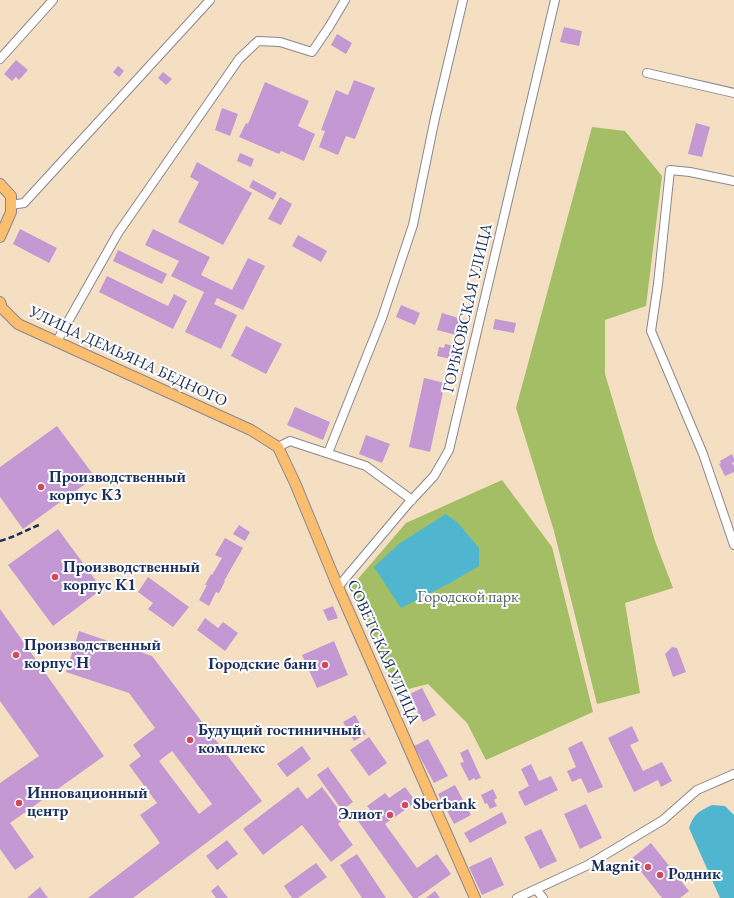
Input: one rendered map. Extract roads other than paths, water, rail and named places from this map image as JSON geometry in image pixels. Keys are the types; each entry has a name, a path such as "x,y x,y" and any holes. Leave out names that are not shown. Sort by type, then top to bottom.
{"main road":[{"path":"0,184 11,196 11,212 0,237"},
{"name":"УЛИЦА ДЕМЬЯНА БЕДНОГО","path":"1,307 18,324 251,430 278,447"},
{"name":"СОВЕТСКАЯ УЛИЦА","path":"278,447 475,898"}],"street":[{"path":"0,59 53,0"},
{"path":"11,205 24,203 210,0"},
{"path":"57,341 118,233 239,59 258,41 280,42 312,52 345,0"},
{"path":"328,453 382,318 413,224 435,118 464,0"},
{"name":"ГОРЬКОВСКАЯ УЛИЦА","path":"338,587 434,476 449,450 555,0"},
{"path":"648,72 734,93"},
{"path":"734,181 690,172 670,170 658,284 651,330 703,454 734,545"},
{"path":"278,447 290,441 366,466 412,500"},
{"path":"517,898 588,865 663,820 697,790 734,774"},
{"path":"536,889 543,898"}],"water":[{"path":"446,514 458,523 479,548 479,566 450,583 401,608 374,567 400,543"},
{"path":"712,805 725,806 734,815 734,898 720,898 689,828 693,819 698,814"}],"railway":[{"path":"0,541 41,524"}],"place":[{"name":"Производственный корпус K3","path":"41,487"},
{"name":"Производственный корпус K1","path":"55,577"},
{"name":"Производственный корпус H","path":"16,655"},
{"name":"Городские бани","path":"325,665"},
{"name":"Будущий гостиничный комплекс","path":"190,740"},
{"name":"Инновационный центр","path":"19,803"},
{"name":"Sberbank","path":"405,805"},
{"name":"Элиот","path":"390,815"},
{"name":"Magnit","path":"648,867"},
{"name":"Родник","path":"660,875"}],"park label":[{"name":"Городской парк","path":"468,598"}]}
